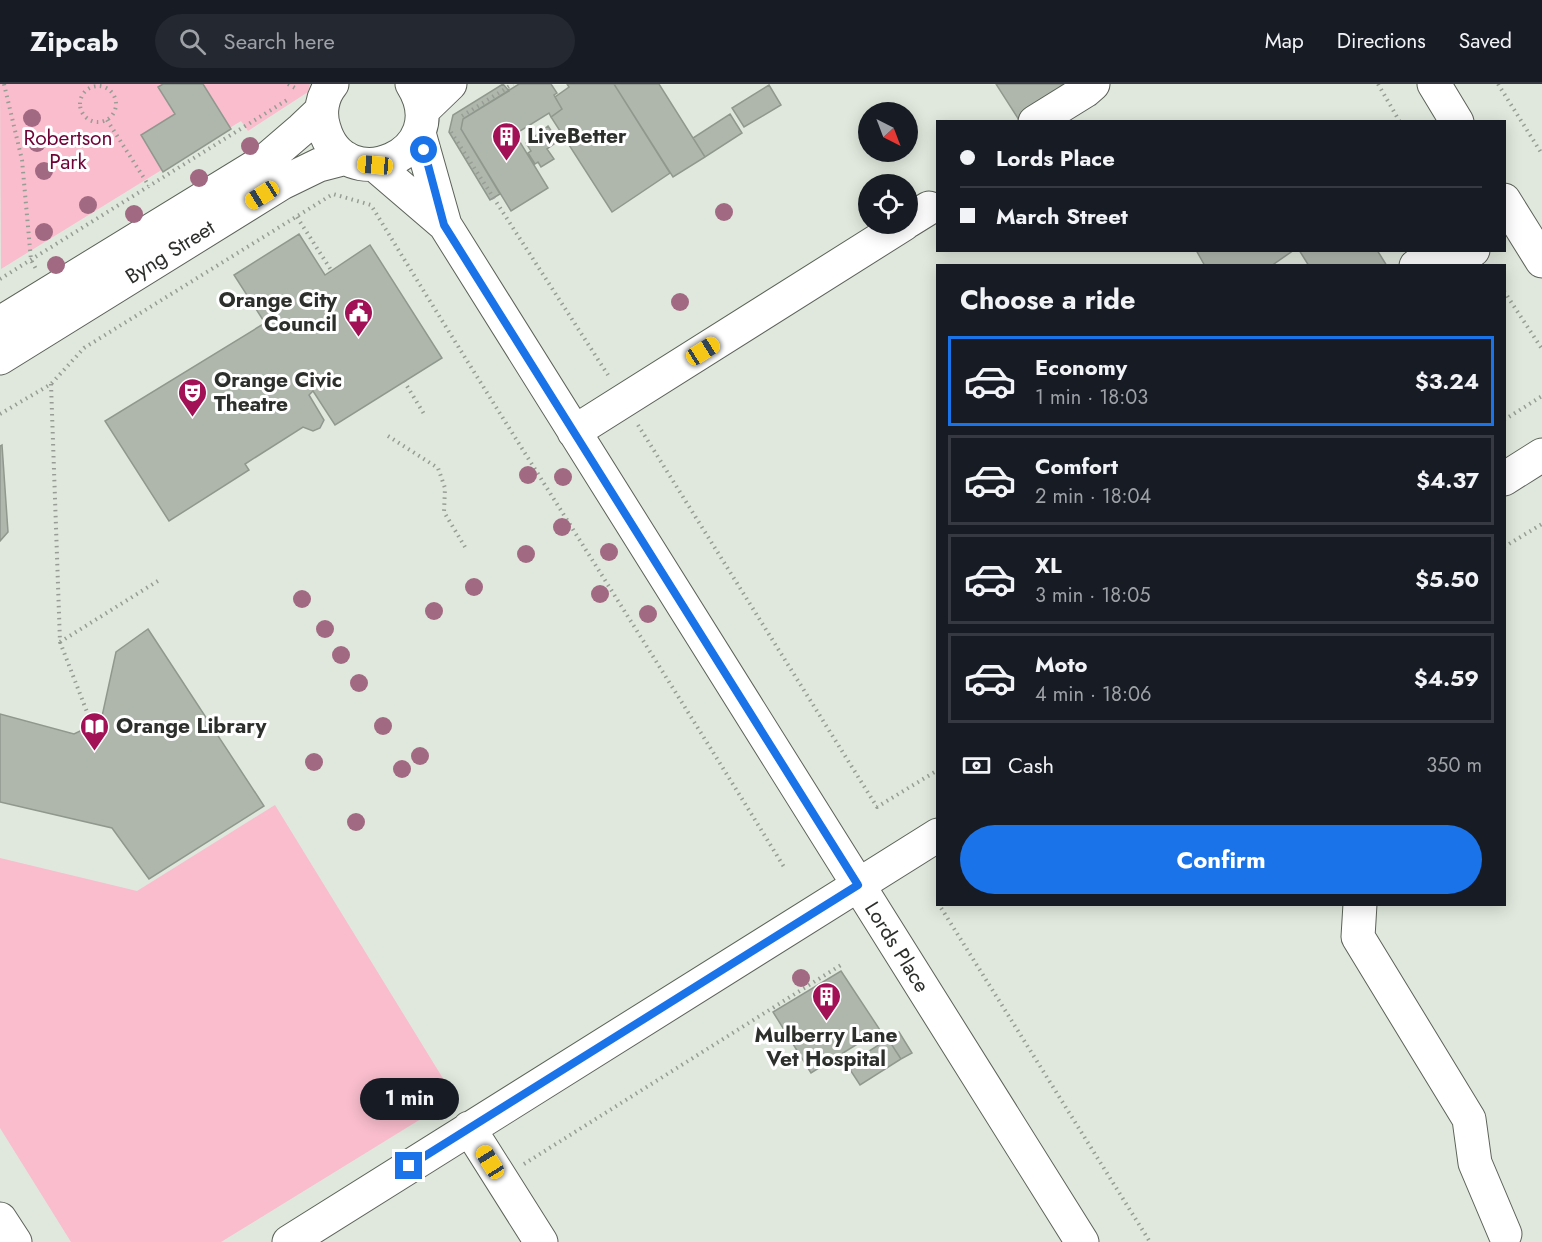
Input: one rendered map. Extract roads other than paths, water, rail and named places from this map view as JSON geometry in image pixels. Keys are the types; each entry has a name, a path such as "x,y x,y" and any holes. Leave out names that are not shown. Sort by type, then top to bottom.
{"street":[{"path":"425,114 450,84"},
{"path":"1038,120 1093,84"},
{"path":"1434,84 1455,120"},
{"name":"Byng Street","path":"1,323 266,160 302,129 322,91"},
{"name":"Lords Place","path":"322,91 322,120 326,135 334,148 360,161 444,225 1082,1242"},
{"name":"Byng Street","path":"0,358 282,183 319,165 360,161 389,162 402,155 412,146 425,114"},
{"name":"Lords Place","path":"425,114 444,225"},
{"path":"1522,212 1542,261"},
{"path":"574,432 889,234"},
{"path":"1419,264 1437,252"},
{"path":"1452,264 1470,252"},
{"path":"1506,478 1542,455"},
{"path":"289,1242 936,836"},
{"path":"1360,906 1358,938 1469,1119 1475,1163 1505,1234"},
{"path":"470,1128 541,1242"},
{"path":"0,1219 15,1242"}],"place":[{"name":"LiveBetter","path":"506,162"},
{"name":"Orange City Council","path":"358,338"},
{"name":"Orange Civic Theatre","path":"193,418"},
{"name":"Orange Library","path":"95,752"},
{"name":"Mulberry Lane Vet Hospital","path":"826,1022"}],"park label":[{"name":"Robertson Park","path":"68,150"}]}
